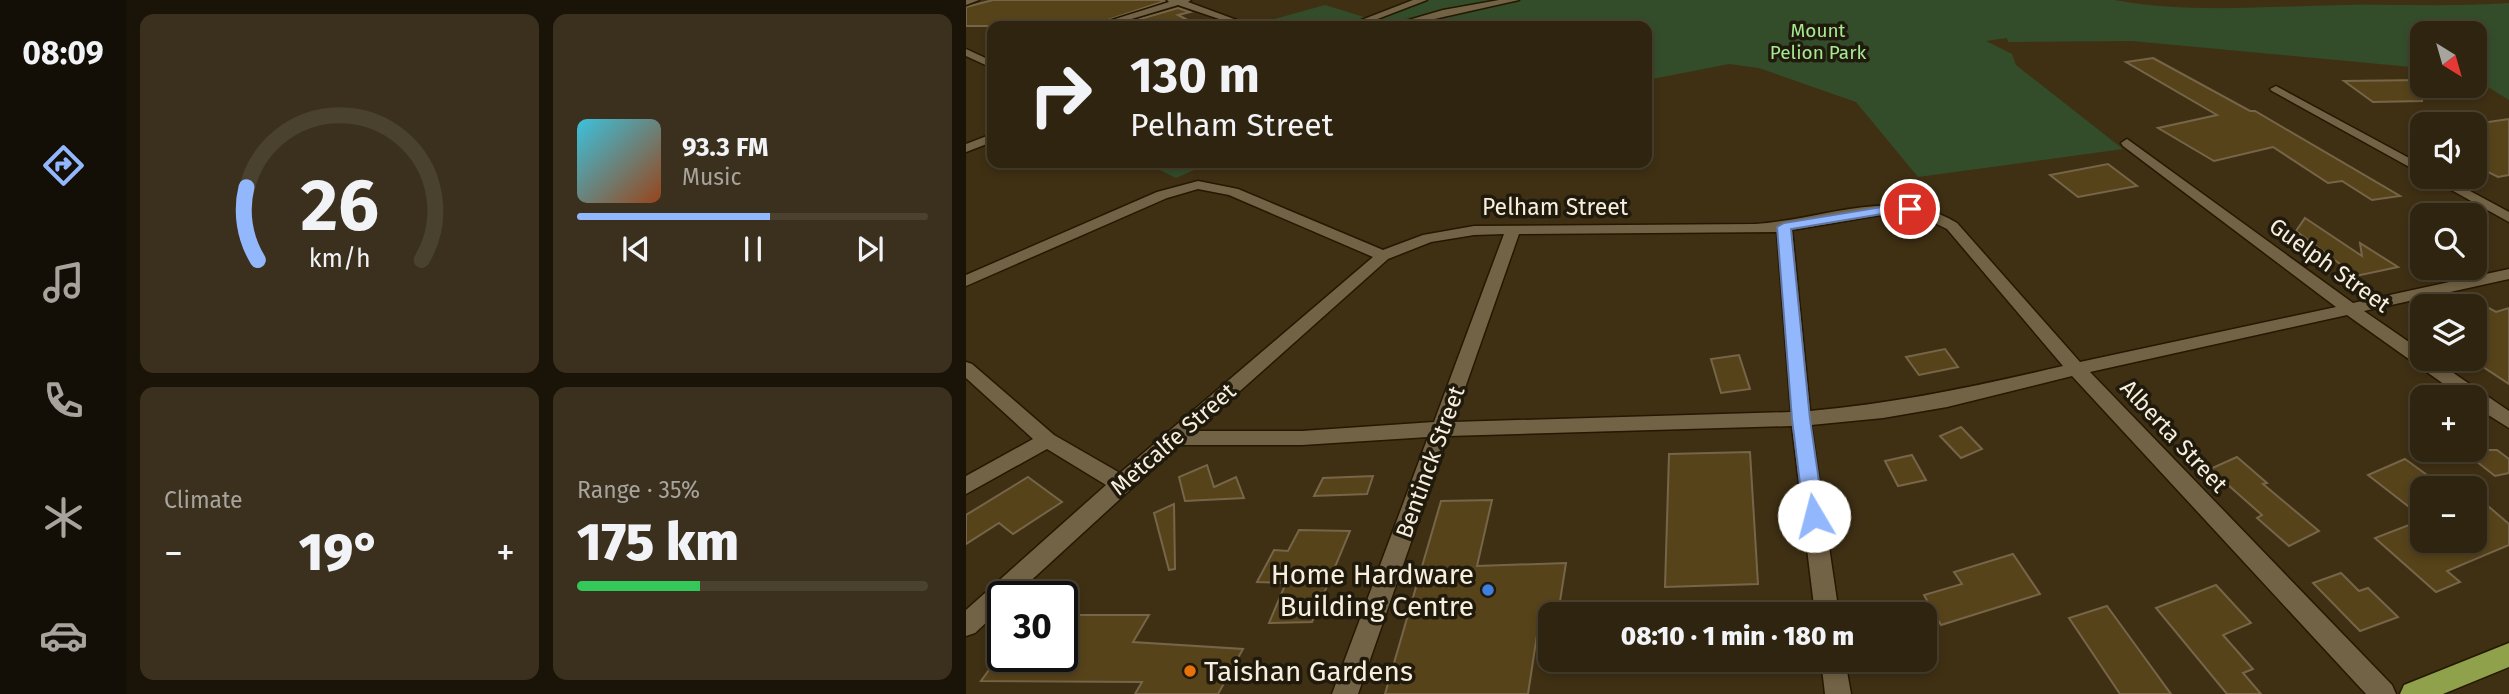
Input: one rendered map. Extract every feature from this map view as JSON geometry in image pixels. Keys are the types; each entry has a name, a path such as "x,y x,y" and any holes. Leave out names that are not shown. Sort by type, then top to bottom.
{"main road":[{"path":"2413,694 2509,655"}],"street":[{"path":"966,2 974,0"},
{"path":"1365,21 1422,0"},
{"path":"1412,21 1514,0"},
{"path":"1114,21 1179,1 1234,21"},
{"path":"966,52 987,60"},
{"path":"2276,89 2410,163"},
{"path":"966,148 987,140"},
{"name":"Guelph Street","path":"2127,143 2349,309 2509,421"},
{"path":"966,159 987,153"},
{"path":"966,281 1162,195 1198,185 1233,192 1383,256"},
{"path":"2457,189 2509,218"},
{"name":"Pelham Street","path":"1383,256 1424,237 1478,230 1784,227 1888,209 1910,209 1929,214"},
{"name":"Alberta Street","path":"1929,214 1952,226 2076,369 2383,694"},
{"path":"1784,227 1801,419 1825,602"},
{"name":"Bentinck Street","path":"1345,694 1513,230"},
{"name":"Metcalfe Street","path":"966,625 1121,484 1383,256"},
{"path":"1177,438 1302,438 1443,429 1801,419 1883,411 1947,400 2509,274"},
{"path":"966,368 1047,440 1121,484"},
{"path":"966,486 1047,440"},
{"path":"1835,672 1838,694"}],"green space":[{"name":"Mount Pelion Park","path":"1417,0 2115,0 2172,7 2229,8 2509,3 2509,100 2487,86 2487,21 2410,21 2410,67 2132,41 2008,42 2007,38 1986,41 2012,54 2016,65 2123,149 1918,177 1856,102 1759,68 1729,64 1652,79 1652,21 1267,21 1325,5 1367,18"},
{"path":"1155,168 1199,168 1176,178"}],"building":[{"path":"993,0 1165,1 1105,21 987,21 987,26 966,26 966,7"},
{"path":"1178,8 1190,12 1178,15 1189,21 1133,21"},
{"path":"2153,58 2250,111 2255,111 2400,196 2372,200 2342,181 2328,183 2273,147 2214,161 2158,128 2217,115 2126,62"},
{"path":"2410,80 2410,98 2422,98 2422,101 2373,102 2344,81"},
{"path":"2509,119 2509,175 2498,177 2487,172 2487,122"},
{"path":"2108,164 2137,186 2078,197 2050,175"},
{"path":"2305,218 2362,256 2360,243 2398,267 2356,276 2296,231"},
{"path":"2487,307 2496,312 2509,308 2509,384 2487,370"},
{"path":"1945,349 1958,367 1919,375 1906,357"},
{"path":"1739,355 1750,389 1721,393 1711,359"},
{"path":"1961,427 1982,449 1961,458 1940,436"},
{"path":"2487,450 2497,450 2509,459 2509,473 2495,476 2477,462 2487,462"},
{"path":"1750,452 1758,584 1665,587 1669,454"},
{"path":"1912,455 1926,480 1898,486 1885,461"},
{"path":"2237,457 2267,483 2263,484 2319,531 2289,546 2257,518 2262,515 2210,469"},
{"path":"2405,459 2428,476 2410,476 2410,508 2368,475"},
{"path":"1207,465 1214,487 1236,477 1244,498 1185,501 1179,477"},
{"path":"1373,476 1367,494 1314,496 1323,478"},
{"path":"1028,477 1062,502 1013,534 999,523 966,544 966,515"},
{"name":"Home Hardware Building Centre","path":"1492,500 1477,566 1566,563 1560,602 1538,602 1538,635 1528,694 1385,694 1441,501"},
{"path":"1174,504 1175,569 1169,570 1154,513"},
{"path":"2487,505 2509,524 2509,545 2447,571 2460,582 2436,592 2375,538 2410,525 2410,553 2487,553"},
{"path":"1299,530 1350,531 1312,622 1269,623 1286,583 1257,582 1274,550 1288,551"},
{"path":"2013,554 2040,594 1941,625 1937,618 1937,602 1928,602 1924,595 1962,584 1954,572"},
{"path":"2341,573 2359,591 2368,588 2398,617 2360,631 2313,583"},
{"path":"2216,585 2251,623 2223,635 2253,669 2243,673 2261,694 2227,694 2156,608"},
{"path":"2107,606 2171,694 2120,694 2069,618"},
{"path":"1078,615 1149,615 1133,642 1243,649 1218,694 1135,694 1142,682 981,681 987,672 1078,672"}],"place":[{"name":"Home Hardware Building Centre","path":"1488,590"},
{"name":"Taishan Gardens","path":"1190,671"}],"route":[{"path":"1814,516 1801,419 1784,227 1888,209 1910,209"}]}
